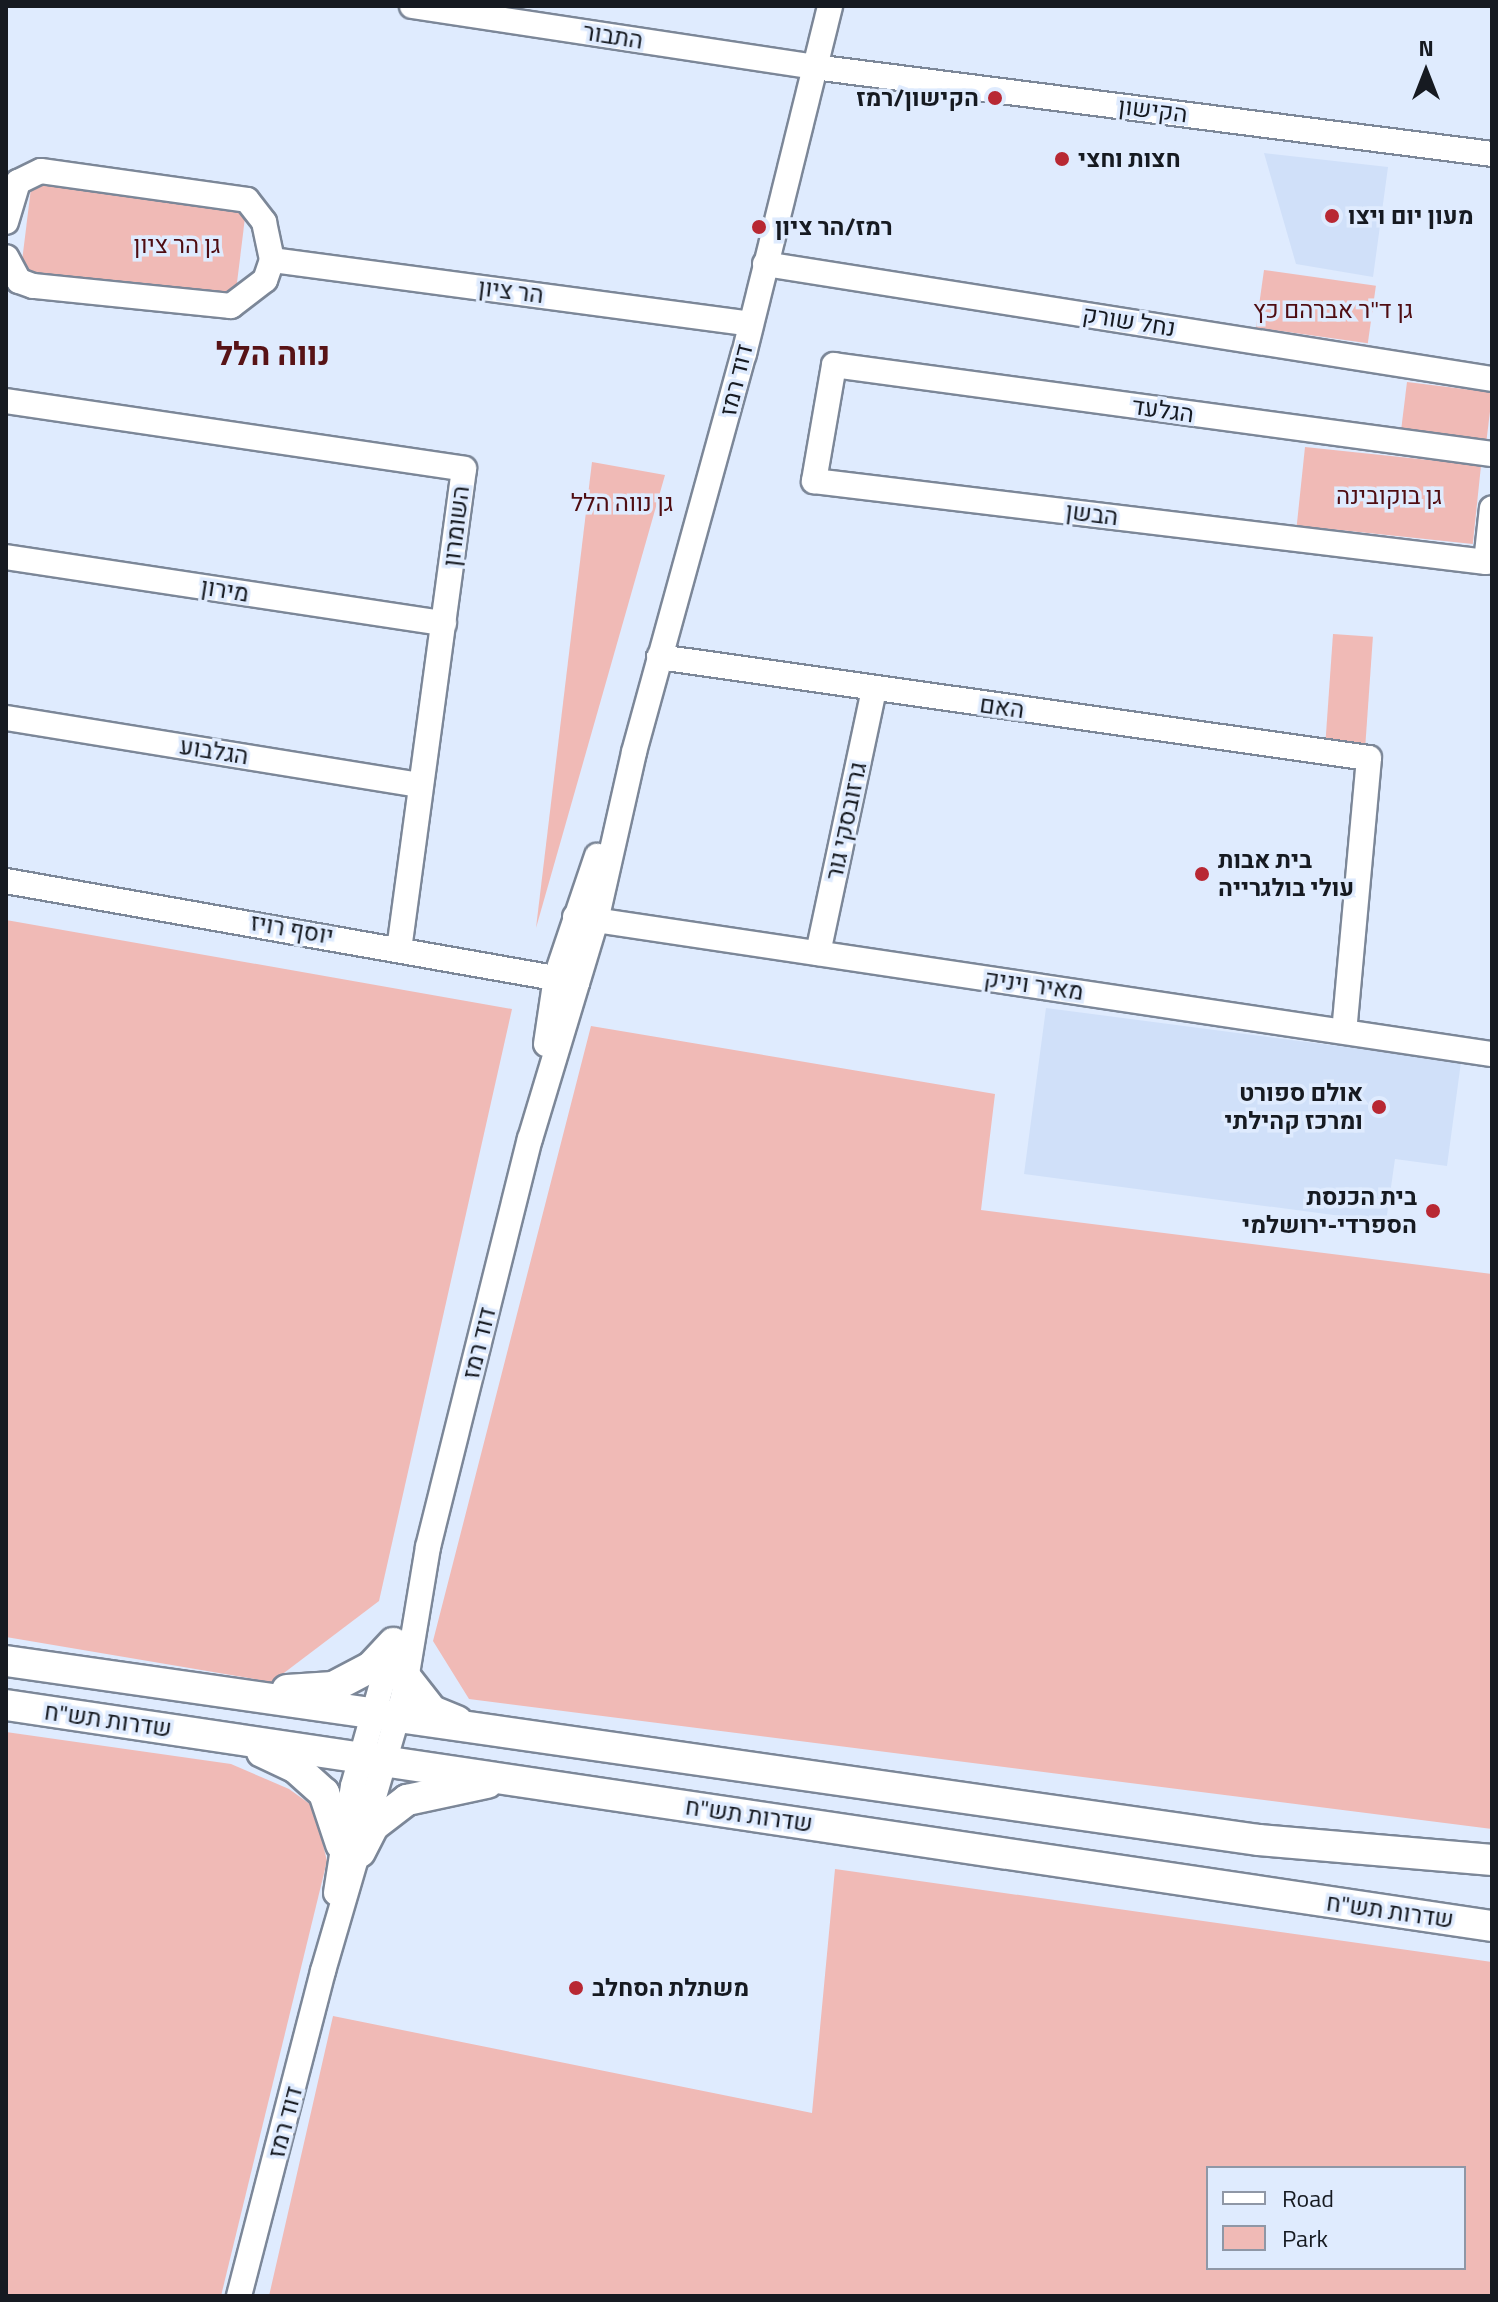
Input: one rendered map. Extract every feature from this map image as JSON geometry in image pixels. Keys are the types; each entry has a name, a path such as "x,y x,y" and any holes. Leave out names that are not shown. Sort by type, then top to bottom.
{"main road":[{"path":"229,1694 333,1687 371,1667 393,1643"},
{"name":"שדרות תש\"ח","path":"6,1661 1259,1840 1492,1860"},
{"path":"407,1679 432,1711 481,1730"},
{"name":"שדרות תש\"ח","path":"6,1705 1492,1926"},
{"path":"231,1738 296,1768 324,1793 350,1848 407,1800 507,1779"}],"street":[{"name":"התבור","path":"412,6 814,67"},
{"name":"דוד רמז","path":"385,1716 407,1679 428,1547 567,980 634,752 765,264 830,6"},
{"name":"הקישון","path":"814,67 1492,154"},
{"path":"6,222 18,182 41,171 233,198 247,200 258,211 272,260 265,280 231,306 33,286 19,281 6,257"},
{"name":"הר ציון","path":"272,260 749,324"},
{"name":"נחל שורק","path":"765,264 1492,379"},
{"name":"הגלעד","path":"834,365 1492,454"},
{"name":"הבשן","path":"834,365 814,481 1486,562 1492,508"},
{"name":"השומרון","path":"6,401 464,469 399,947"},
{"name":"מירון","path":"6,557 444,623"},
{"name":"האם","path":"659,657 1369,758 1344,1031"},
{"name":"גרזובסקי גור","path":"818,953 874,689"},
{"name":"הגלבוע","path":"6,718 421,785"},
{"name":"יוסף רויז","path":"6,881 399,947 567,980"},
{"name":"מאיר ויניק","path":"585,919 1492,1054"},
{"name":"דוד רמז","path":"239,2296 330,1947 350,1848 385,1716 393,1643 428,1547"}],"shaded area":[{"name":"מעון יום ויצו","path":"1264,153 1388,167 1373,277 1296,264"},
{"path":"1046,1008 1461,1062 1447,1166 1395,1159 1386,1222 1024,1174"}],"green space":[{"name":"גן הר ציון","path":"32,180 246,206 235,300 21,273"},
{"name":"גן ד\"ר אברהם כץ","path":"1264,270 1376,286 1368,343 1256,327"},
{"path":"1407,382 1492,392 1487,440 1401,430"},
{"name":"גן בוקובינה","path":"1305,447 1481,466 1473,544 1297,526"},
{"name":"גן נווה הלל","path":"592,462 665,475 536,928"},
{"path":"1333,634 1373,637 1365,746 1325,743"},
{"path":"6,920 512,1009 379,1601 272,1682 6,1637"},
{"path":"591,1026 995,1094 981,1210 1492,1274 1492,1829 469,1699 433,1641"},
{"path":"6,1732 231,1764 289,1789 314,1807 327,1861 221,2296 6,2296"},
{"path":"835,1869 1492,1962 1492,2296 269,2296 333,2016 812,2113"}],"place":[{"name":"הקישון/רמז","path":"995,98"},
{"name":"חצות וחצי","path":"1062,159"},
{"name":"מעון יום ויצו","path":"1332,216"},
{"name":"רמז/הר ציון","path":"759,227"},
{"name":"בית אבות עולי בולגרייה","path":"1202,874"},
{"name":"אולם ספורט ומרכז קהילתי","path":"1379,1107"},
{"name":"בית הכנסת הספרדי-ירושלמי","path":"1433,1211"},
{"name":"משתלת הסחלב","path":"576,1988"}],"district":[{"name":"נווה הלל","path":"273,353"}]}
